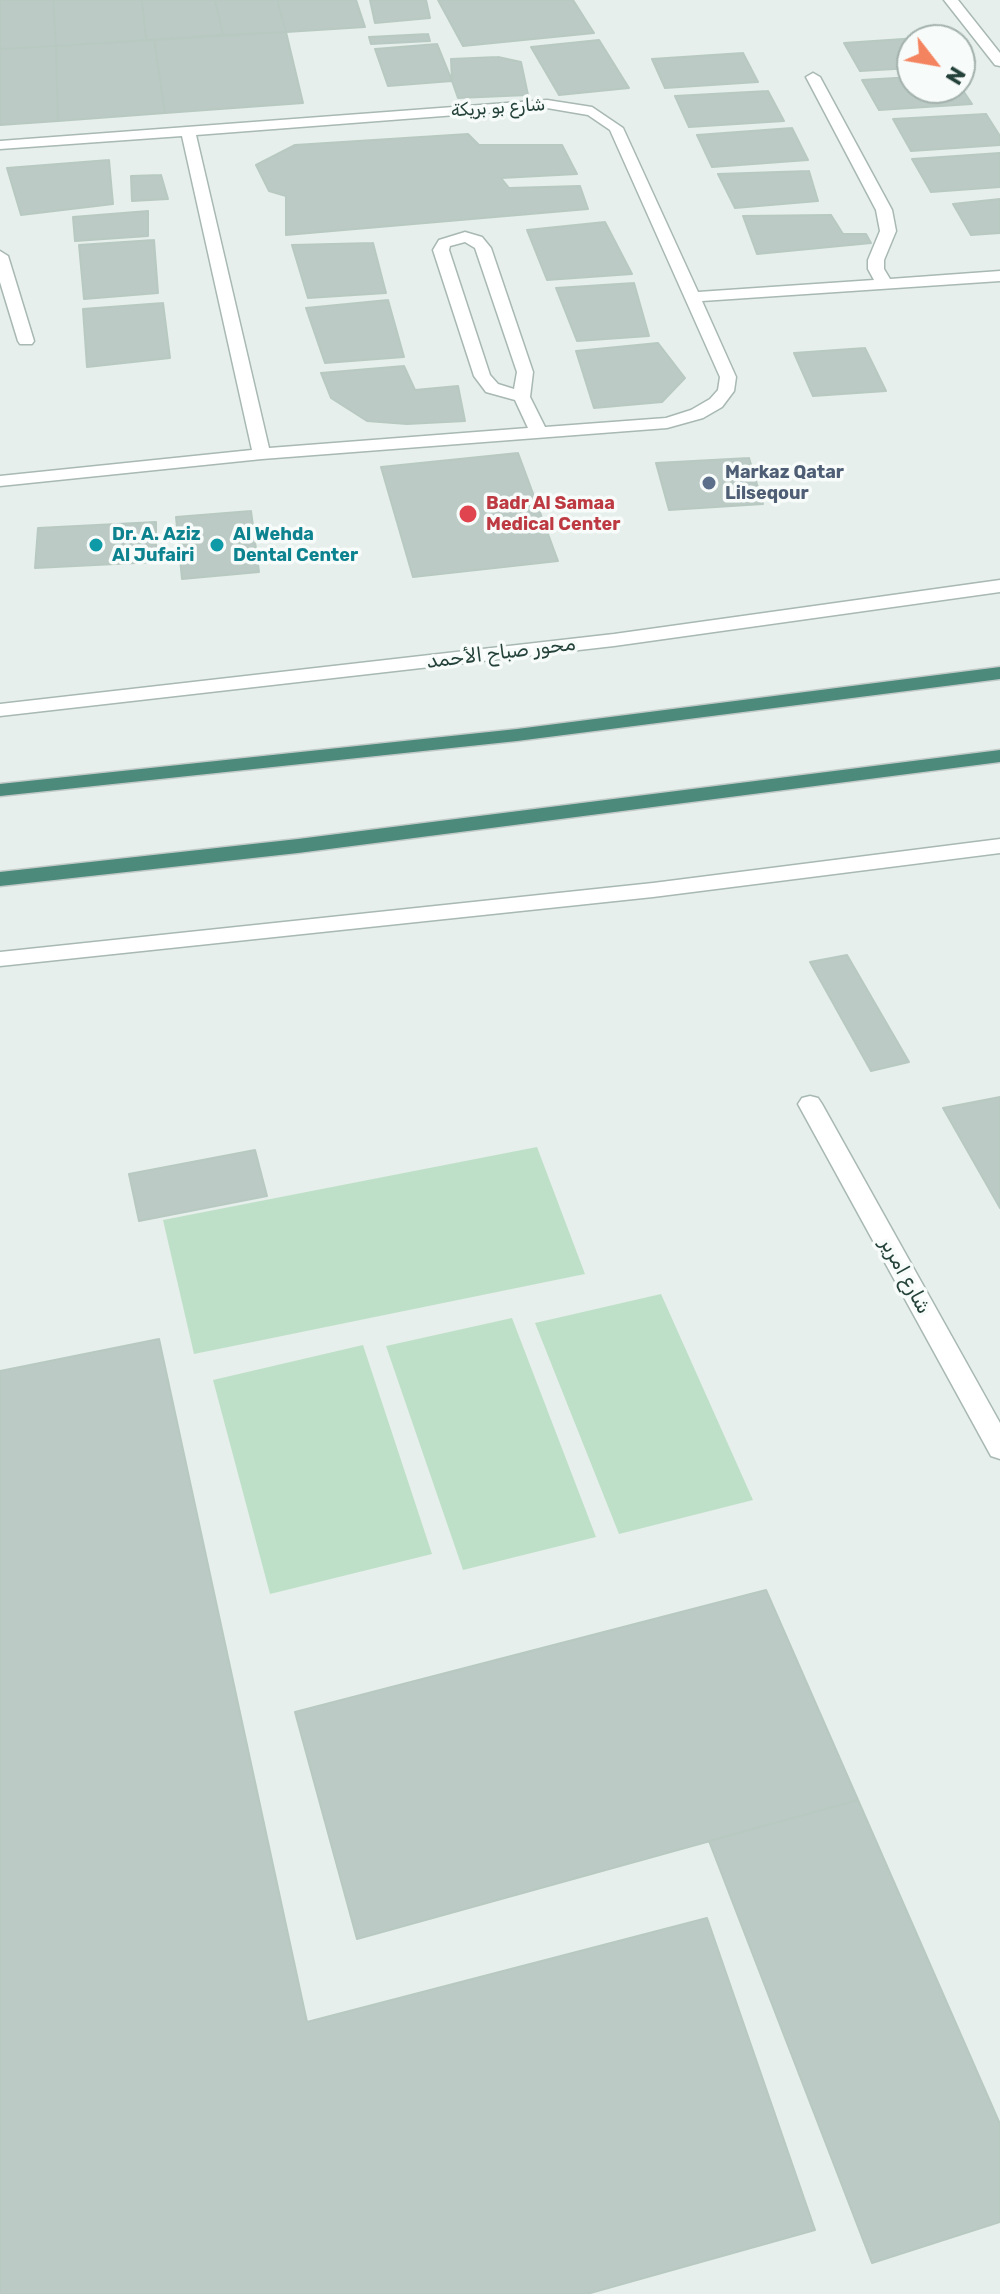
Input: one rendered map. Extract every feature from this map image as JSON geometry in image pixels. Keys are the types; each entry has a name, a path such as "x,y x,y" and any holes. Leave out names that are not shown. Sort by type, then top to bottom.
{"highway":[{"path":"0,790 517,735 1000,673"},
{"path":"0,879 298,846 1000,756"}],"street":[{"path":"951,0 1000,62"},
{"path":"813,77 884,210 888,231 876,260 876,269 886,286"},
{"name":"شارع بو بريكة","path":"0,145 547,104 592,111 616,128 728,377 726,391 716,403 697,414 667,423 262,454 0,481"},
{"path":"188,131 262,454"},
{"path":"0,256 26,341"},
{"path":"694,297 1000,276"},
{"path":"522,397 492,388 482,376 483,311 525,372 522,397 539,433"},
{"name":"محور صباح الأحمد","path":"0,710 614,640 1000,586"},
{"path":"0,959 653,890 1000,846"},
{"name":"شارع امرير","path":"810,1104 1000,1448"}],"green space":[{"path":"537,1147 585,1274 194,1354 163,1220"},
{"path":"661,1294 753,1500 619,1534 535,1323"},
{"path":"512,1318 596,1537 463,1570 386,1346"},
{"path":"363,1345 432,1554 270,1594 213,1380"}],"building":[{"path":"0,0 53,0 56,46 0,49"},
{"path":"53,0 142,0 146,40 56,46"},
{"path":"142,0 215,0 223,35 146,40"},
{"path":"215,0 277,0 286,32 223,35"},
{"path":"277,0 356,0 365,27 286,32"},
{"path":"370,0 426,0 430,18 375,23"},
{"path":"438,0 573,0 594,33 463,46"},
{"path":"286,32 303,103 165,113 154,40"},
{"path":"428,34 430,41 371,44 369,37"},
{"path":"896,39 896,69 860,71 844,43"},
{"path":"154,40 165,113 58,121 56,46"},
{"path":"599,40 629,88 559,95 531,47"},
{"path":"437,44 452,81 388,86 375,49"},
{"path":"56,46 58,121 0,125 0,49"},
{"path":"743,53 758,82 665,88 652,59"},
{"path":"498,57 521,62 528,95 458,98 452,81 451,59"},
{"path":"896,78 896,104 972,104 879,110 862,80"},
{"path":"768,91 784,121 689,127 675,96"},
{"path":"986,114 1000,136 1000,145 911,151 893,119"},
{"path":"792,128 808,160 712,167 697,135"},
{"path":"468,134 479,145 562,145 577,174 501,178 509,188 580,186 588,209 286,235 286,196 269,191 256,165 295,145"},
{"path":"1000,153 1000,187 931,192 912,159"},
{"path":"109,160 113,204 21,215 7,168"},
{"path":"809,171 818,201 735,208 718,174"},
{"path":"161,175 168,199 132,201 131,176"},
{"path":"1000,199 1000,233 971,235 953,204"},
{"path":"148,211 148,236 75,241 73,217"},
{"path":"831,215 843,234 866,234 871,243 757,254 743,216"},
{"path":"605,222 632,274 547,280 527,230"},
{"path":"154,240 158,293 84,299 79,245"},
{"path":"373,243 386,293 308,298 292,245"},
{"path":"634,283 649,336 577,341 556,288"},
{"path":"388,300 404,357 325,363 306,308"},
{"path":"163,303 170,358 87,367 83,309"},
{"path":"658,343 685,378 662,402 594,408 576,351"},
{"path":"865,348 886,391 813,396 794,353"},
{"path":"404,366 415,390 458,386 465,421 407,424 367,421 331,398 321,373"},
{"name":"Badr Al Samaa Medical Center","path":"518,453 558,561 413,577 381,467"},
{"name":"Markaz Qatar Lilseqour","path":"749,458 763,504 669,510 656,463"},
{"name":"Al Wehda Dental Center","path":"251,511 259,572 182,579 176,517"},
{"name":"Dr. A. Aziz Al Jufairi","path":"156,522 156,562 35,568 38,528"},
{"path":"847,955 909,1062 871,1071 810,962"},
{"path":"1000,1097 1000,1208 943,1108"},
{"path":"255,1150 267,1196 139,1221 129,1174"},
{"path":"159,1339 307,2022 707,1918 815,2230 587,2294 0,2294 0,1371"},
{"path":"766,1590 858,1800 357,1939 295,1712"},
{"path":"858,1800 1000,2124 1000,2222 872,2263 709,1841"}],"place":[{"name":"Markaz Qatar Lilseqour","path":"709,483"},
{"name":"Badr Al Samaa Medical Center","path":"468,514"},
{"name":"Dr. A. Aziz Al Jufairi","path":"96,545"},
{"name":"Al Wehda Dental Center","path":"217,545"}]}
